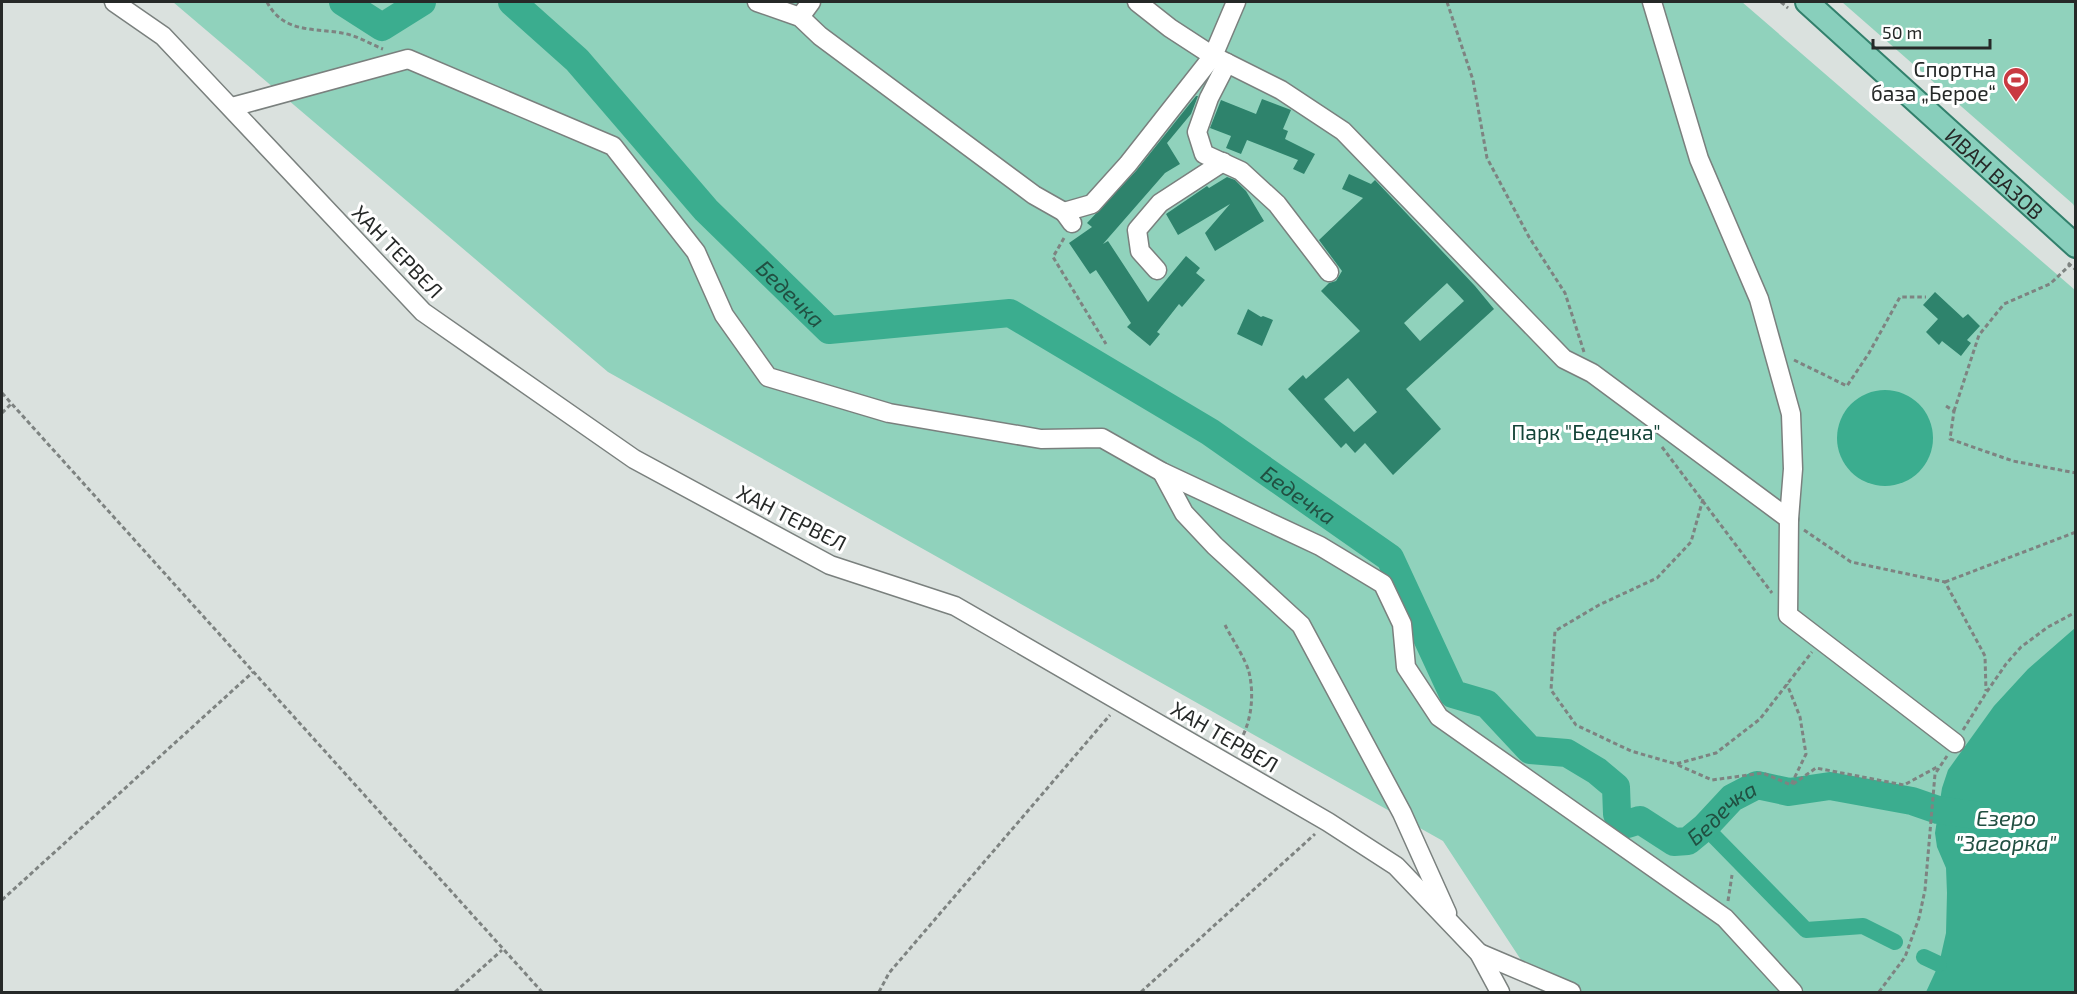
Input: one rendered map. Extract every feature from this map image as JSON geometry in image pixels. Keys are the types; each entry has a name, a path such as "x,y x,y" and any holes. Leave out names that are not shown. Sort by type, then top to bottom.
{"main road":[{"name":"ИВАН ВАЗОВ","path":"1807,2 2073,255"}],"street":[{"name":"ХАН ТЕРВЕЛ","path":"114,2 163,36 423,312 634,459 830,565 955,606 1328,822 1396,866 1479,953 1500,993"},
{"path":"757,2 800,17 820,36 1034,195 1068,217 1092,204 1220,60"},
{"path":"800,17 811,2"},
{"path":"1137,2 1170,28 1220,60 1281,90 1342,131 1564,359 1592,373 1789,519"},
{"path":"1236,2 1197,132 1204,154 1241,171 1277,204 1329,272"},
{"path":"1652,2 1699,159 1760,299 1791,414 1793,469 1789,519 1788,615 1955,743"},
{"path":"232,107 408,59 614,146 696,252 724,315 768,377 889,413 1041,439 1102,438 1162,472 1320,546 1383,584 1402,624 1406,667 1439,717 1725,918 1793,993"},
{"path":"1157,270 1140,251 1137,230 1160,203 1223,162"},
{"path":"1162,472 1184,513 1215,546 1301,625 1402,813 1452,925"},
{"path":"1479,953 1571,993"}],"path":[{"path":"267,2 273,13 300,29 344,33 408,59"},
{"path":"1447,2 1473,80 1487,158 1529,237 1565,294 1592,373"},
{"path":"1068,217 1053,257 1106,344"},
{"path":"2073,255 2050,284 2004,304 1979,335 1954,411 1950,439 2013,461 2076,473"},
{"path":"1773,349 1847,386 1869,353 1900,297 1926,297"},
{"path":"2,393 542,993"},
{"path":"2,413 11,404"},
{"path":"1947,406 1954,411"},
{"path":"1660,444 1788,615"},
{"path":"1703,499 1691,542 1657,578 1599,605 1555,631 1551,690 1576,725 1631,751 1676,764 1712,780 1763,773 1791,785"},
{"path":"1789,519 1851,562 1945,582 2076,532"},
{"path":"1945,582 1985,656 1986,693"},
{"path":"1879,993 1905,957 1919,918 1925,890 1935,774 2006,664 2021,647 2048,627 2076,612"},
{"path":"1225,625 1249,671 1252,712 1242,739 1225,762"},
{"path":"1676,764 1716,753 1760,719 1821,642"},
{"path":"2,900 253,672"},
{"path":"1787,684 1800,717 1806,754 1791,785"},
{"path":"879,992 890,973 1121,702"},
{"path":"1791,785 1816,768 1905,785 1941,765"},
{"path":"1141,993 1328,822"},
{"path":"1725,918 1732,876"},
{"path":"454,993 503,950"}],"green space":[{"name":"Парк \"Бедечка\"","path":"173,2 1742,2 2075,290 2075,992 1542,992 1443,841 608,372"},
{"name":"Спортна база „Берое“","path":"1842,2 2075,2 2075,208 2073,204"}],"water":[{"path":"1885,390 1903,393 1919,404 1930,420 1933,438 1930,456 1919,472 1903,483 1885,486 1867,483 1851,472 1840,456 1837,438 1840,420 1851,404 1867,393"},
{"name":"Езеро \"Загорка\"","path":"2075,628 2075,992 1926,992 1939,964 1946,933 1946,868 1937,847 1935,833 1942,788 1948,770 1994,706 2028,669"}],"building":[{"path":"1198,96 1191,114 1167,143 1180,164 1165,173 1103,244 1108,241 1148,302 1186,256 1200,268 1196,273 1205,280 1182,307 1179,304 1157,332 1160,334 1150,346 1127,327 1131,323 1096,270 1090,274 1069,243 1092,227 1087,223 1136,171"},
{"path":"1262,99 1291,110 1283,129 1288,131 1285,139 1315,154 1304,174 1293,169 1298,160 1247,140 1241,154 1226,148 1231,136 1210,128 1221,100 1256,114"},
{"path":"1349,174 1371,184 1375,180 1494,309 1406,389 1441,429 1393,475 1365,443 1355,453 1346,443 1341,448 1288,389 1303,375 1306,379 1360,331 1321,291 1329,283 1336,281 1342,271 1319,240 1363,198 1342,189","holes":["1447,283 1464,301 1420,341 1404,323","1348,378 1377,412 1354,432 1324,399"]},
{"path":"1227,177 1235,180 1246,191 1264,221 1215,251 1205,233 1230,204 1178,235 1166,214 1207,186 1209,188"},
{"path":"1935,292 1963,318 1968,314 1980,326 1967,340 1971,343 1961,356 1942,341 1939,345 1926,332 1938,319 1923,305"},
{"path":"1248,309 1261,317 1273,320 1262,346 1237,334"}],"waterway":[{"name":"Бедечка","path":"343,2 382,27 422,2"},
{"name":"Бедечка","path":"512,2 577,60 706,210 829,330 1010,313 1210,432 1390,558 1453,694 1487,704 1530,750 1567,753 1597,771 1616,787 1617,814 1627,824 1640,820 1674,842 1688,841 1705,827 1732,798 1757,785 1789,792 1830,786 1912,801 1938,810 1975,815"},
{"path":"1705,827 1806,930 1863,926 1895,942"},
{"path":"1924,957 1939,964"}],"place":[{"name":"Спортна база „Берое“","path":"2016,103"}]}
